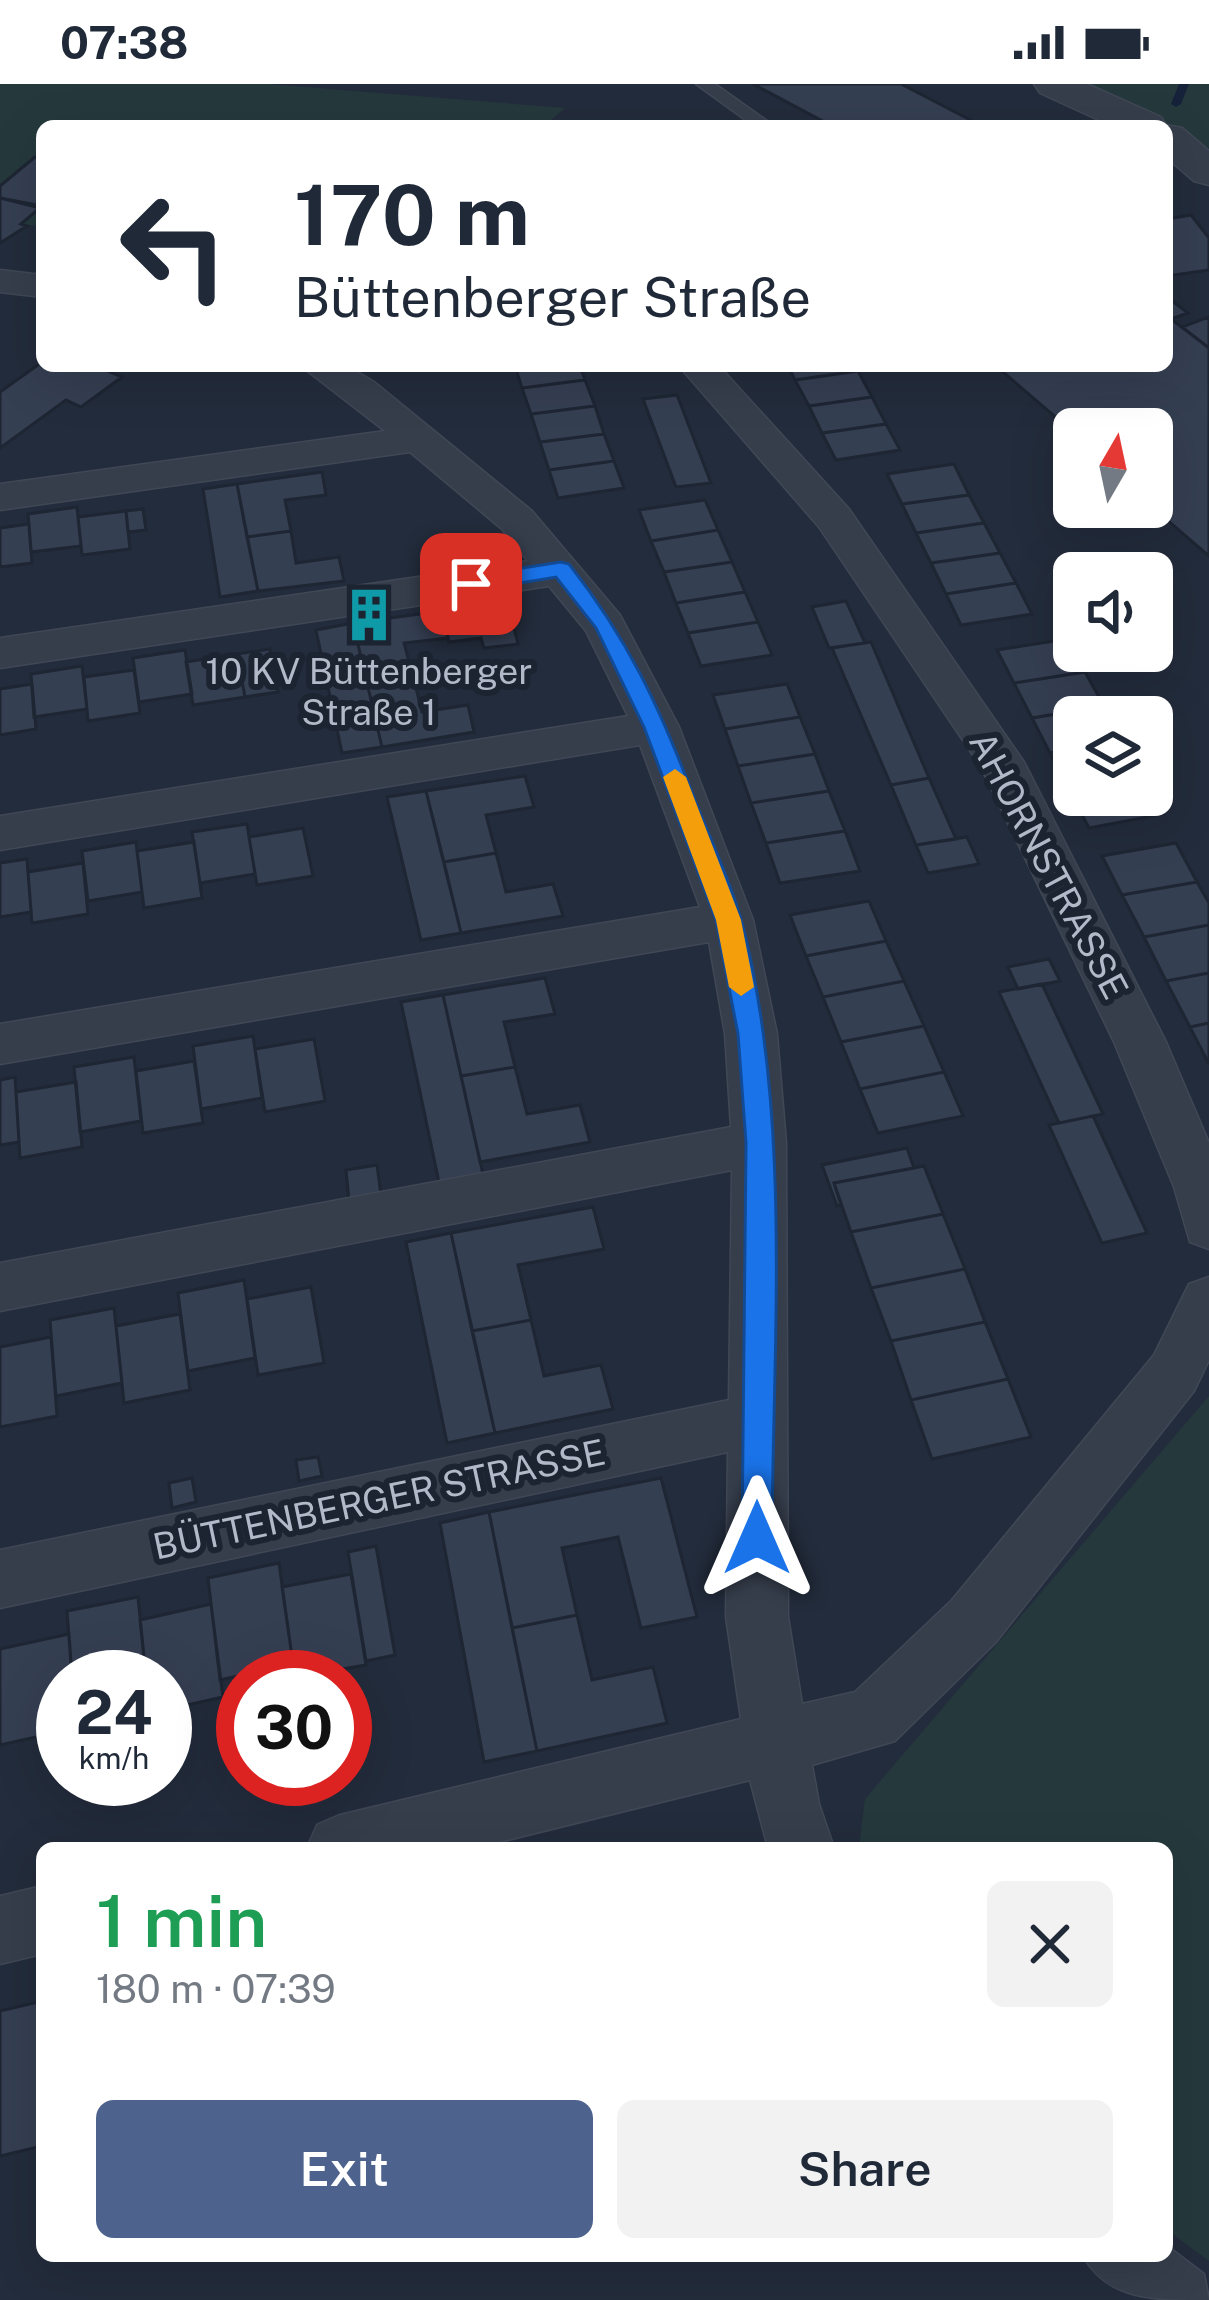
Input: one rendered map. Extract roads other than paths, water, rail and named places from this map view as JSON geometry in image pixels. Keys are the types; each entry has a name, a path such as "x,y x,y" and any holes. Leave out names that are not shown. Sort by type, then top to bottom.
{"street":[{"path":"1054,84 1134,120"},
{"path":"1173,142 1209,172"},
{"path":"0,281 36,285"},
{"path":"330,372 360,390 415,440 503,507 605,625 656,727 729,920 751,1034 759,1143 757,1617 786,1804 799,1842"},
{"name":"AHORNSTRASSE","path":"703,372 834,518 1001,762 1141,1042 1201,1187 1209,1226"},
{"path":"0,497 415,440"},
{"path":"0,653 561,569"},
{"path":"0,833 656,727"},
{"path":"0,1044 729,920"},
{"path":"0,1287 759,1143"},
{"path":"365,1842 872,1719 974,1622 1174,1373 1209,1301"},
{"name":"BÜTTENBERGER STRASSE","path":"0,1579 758,1420"},
{"path":"0,1930 36,1921"},
{"path":"1128,2262 1178,2300"}],"lane":[{"path":"704,84 757,120"}],"waterway":[{"path":"1176,104 1184,84"}],"place":[{"name":"10 KV Büttenberger Straße 1","path":"369,615"}]}
